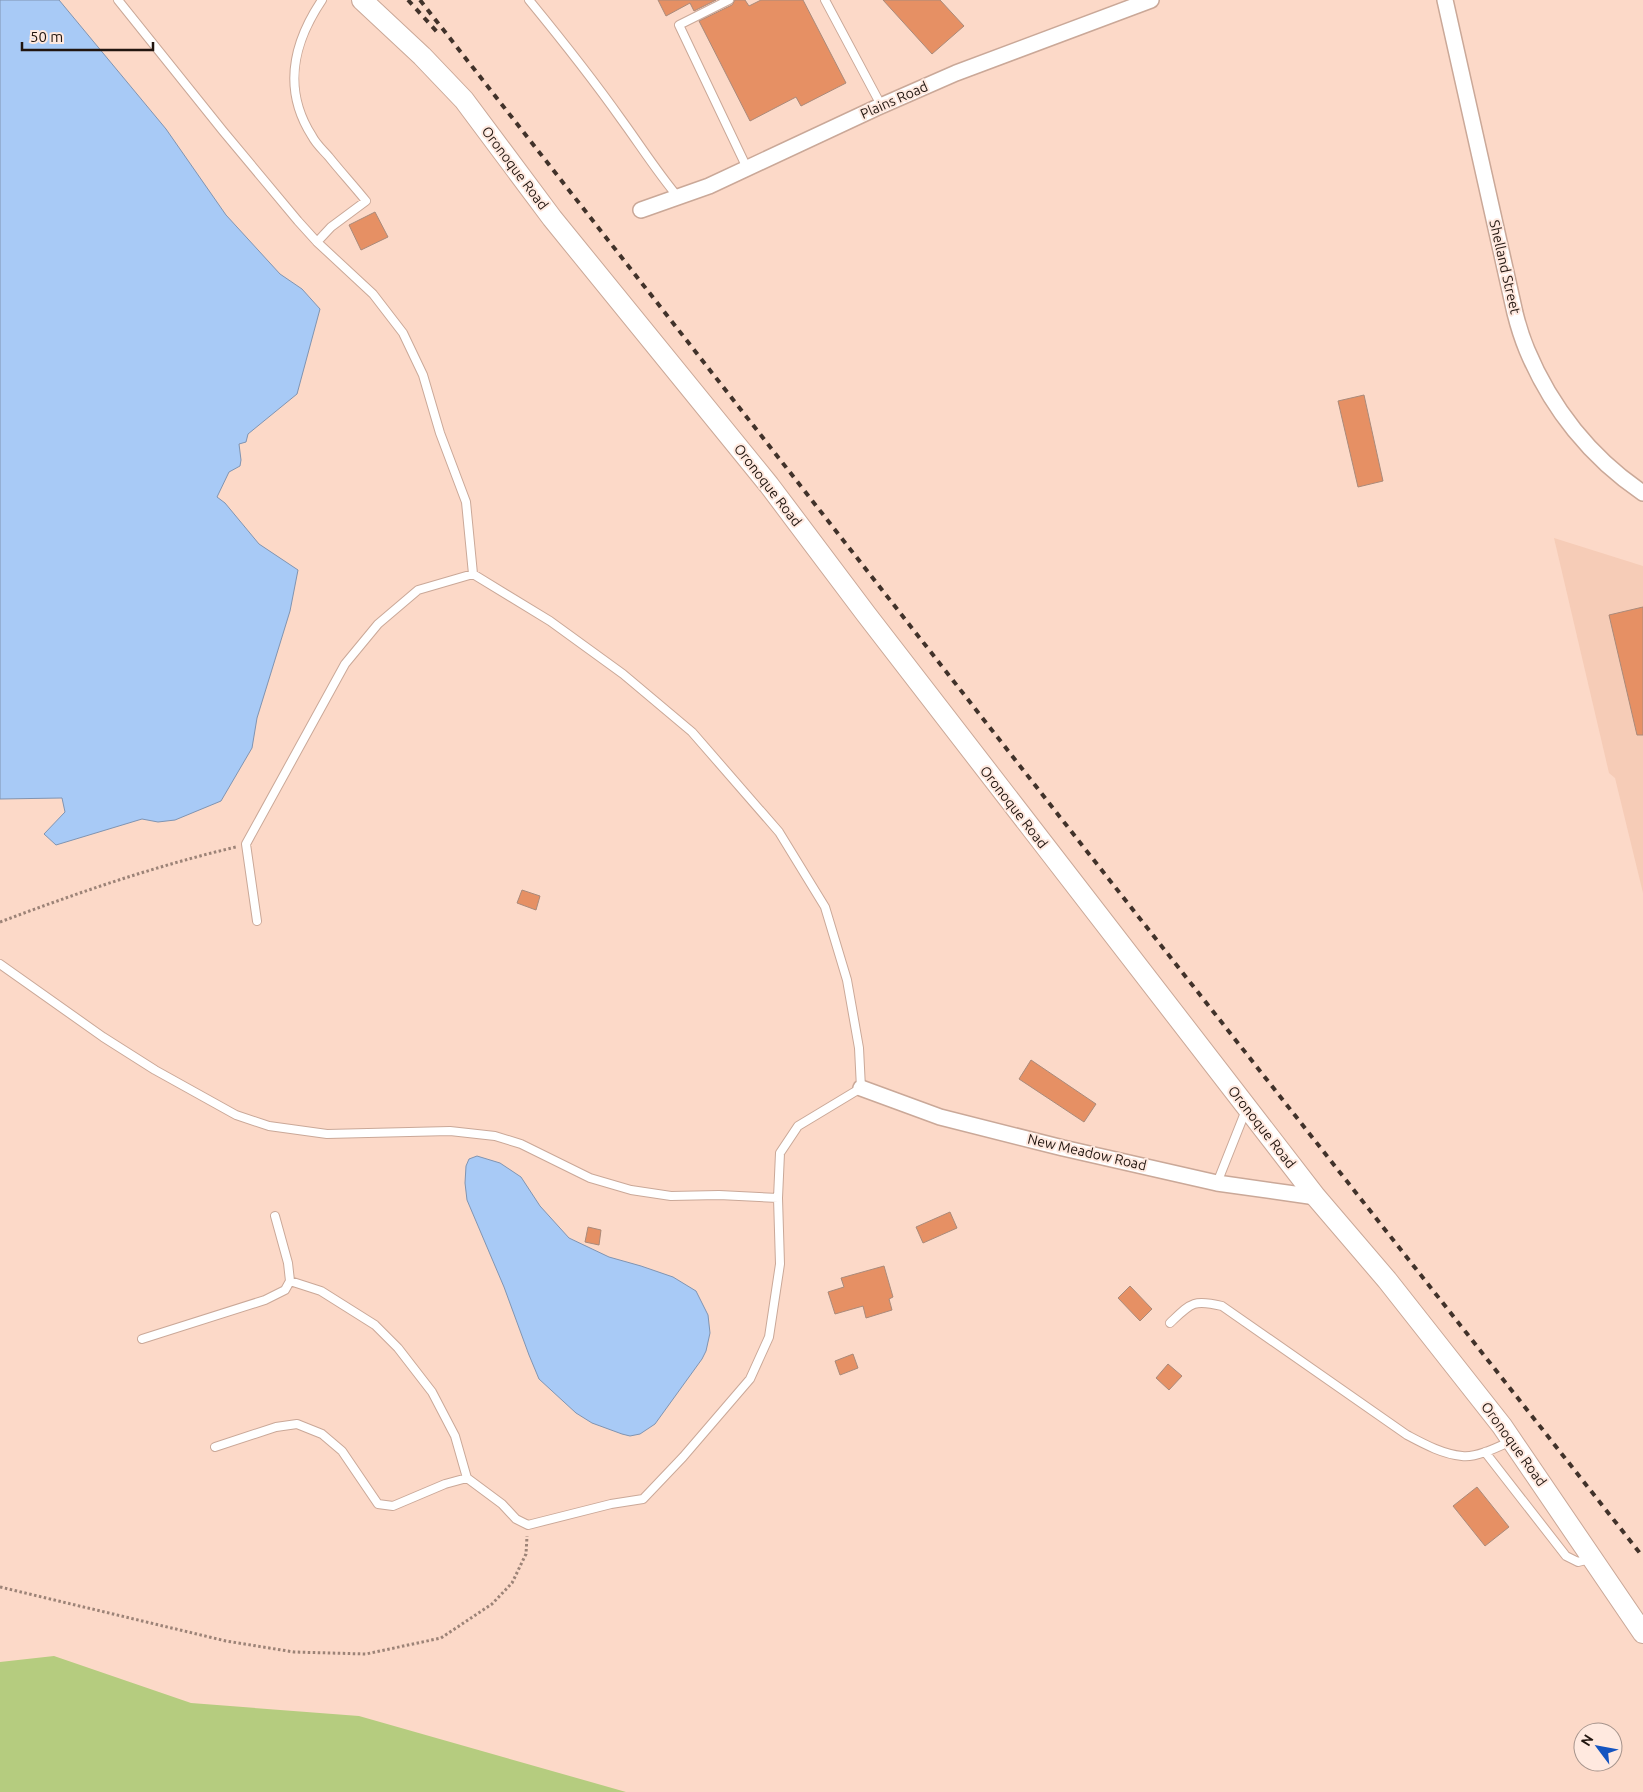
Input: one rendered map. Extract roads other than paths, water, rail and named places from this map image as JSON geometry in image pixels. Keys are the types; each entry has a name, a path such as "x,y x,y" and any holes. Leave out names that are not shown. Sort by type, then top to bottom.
{"street":[{"name":"Oronoque Road","path":"362,0 422,56 464,100 552,218 769,485 872,622 1316,1197 1387,1280 1513,1440 1643,1633"},
{"name":"Plains Road","path":"641,210 709,186 881,105 956,73 1152,0"},
{"name":"Shelland Street","path":"1445,0 1513,306 1526,349 1547,391 1572,429 1597,455 1627,482 1643,493"},
{"name":"New Meadow Road","path":"861,1088 940,1117 1063,1148 1217,1182 1316,1197"}],"lane":[{"path":"118,0 223,132 317,242 374,294 403,333 423,375 440,433 466,502 473,574"},
{"path":"317,242 330,226 366,201 312,136 297,105 293,78 297,49 308,21 322,0"},
{"path":"529,0 584,68 650,157 660,175 678,197"},
{"path":"728,0 680,25 747,168"},
{"path":"825,0 881,105"},
{"path":"257,921 246,844 345,664 378,624 418,590 473,574 550,621 623,674 692,732 779,832 825,907 847,980 859,1048 861,1088 798,1126 780,1153 778,1198 780,1264 769,1337 750,1379 683,1457 643,1499 611,1504 528,1525 516,1519 502,1504 467,1478 455,1436 432,1392 398,1348 375,1325 321,1291 290,1281"},
{"path":"0,964 103,1038 155,1070 236,1114 269,1126 327,1134 450,1131 495,1136 522,1144 590,1178 631,1190 671,1196 719,1195 778,1198"},
{"path":"1217,1182 1247,1108"},
{"path":"142,1339 265,1300 285,1290 290,1281 288,1263 275,1216"},
{"path":"1170,1323 1188,1306 1203,1302 1222,1306 1407,1435 1439,1451 1464,1457 1485,1452 1513,1440"},
{"path":"214,1447 276,1427 297,1424 322,1434 342,1451 378,1504 393,1506 445,1484 467,1478"},
{"path":"1485,1452 1566,1556 1578,1562 1593,1558"}],"water":[{"path":"0,0 59,0 166,129 226,215 280,274 302,289 320,309 297,394 248,434 246,442 239,444 240,466 229,472 217,497 225,503 259,544 298,570 290,611 257,718 252,748 221,801 175,820 158,822 142,819 56,845 44,834 65,812 62,798 0,799"},
{"path":"477,1156 500,1163 521,1177 540,1206 569,1238 609,1257 673,1277 696,1291 708,1315 710,1333 706,1351 655,1424 640,1434 630,1436 592,1423 576,1413 539,1379 504,1287 467,1200 466,1166 469,1159"}],"railway":[{"path":"408,0 438,33"},
{"path":"420,0 1643,1557"}]}
